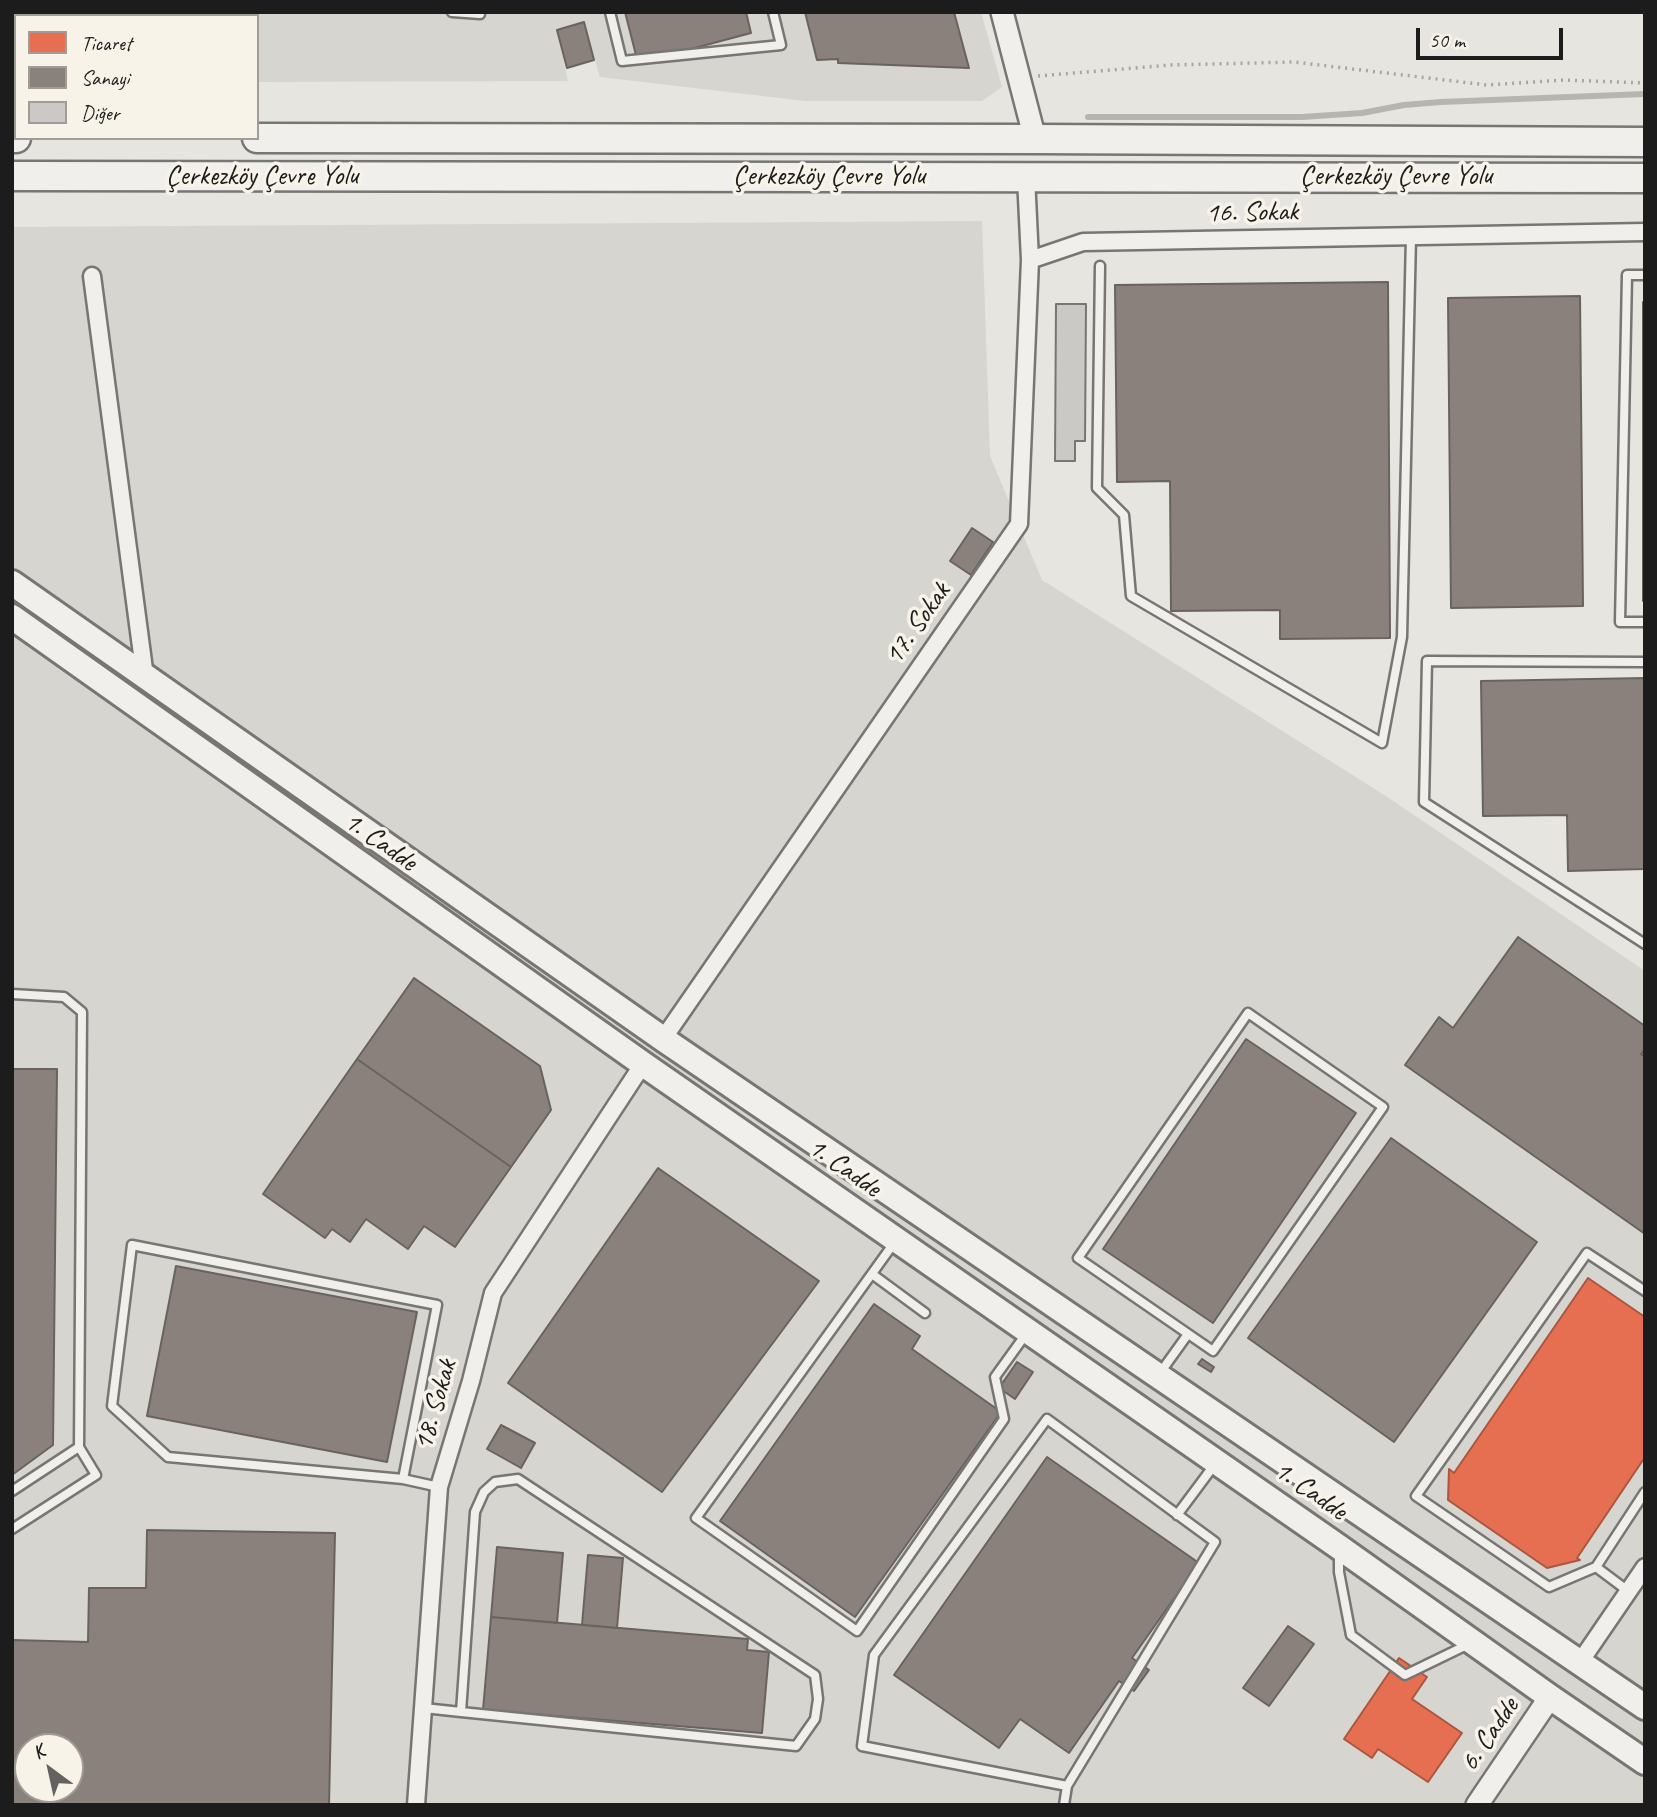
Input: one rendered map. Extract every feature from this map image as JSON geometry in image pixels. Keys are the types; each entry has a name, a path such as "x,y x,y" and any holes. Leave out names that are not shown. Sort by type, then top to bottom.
{"highway":[{"name":"Çerkezköy Çevre Yolu","path":"259,138 1645,142"},
{"name":"Çerkezköy Çevre Yolu","path":"12,176 1645,178"}],"main road":[{"name":"1. Cadde","path":"12,583 663,1040 1645,1707"},
{"name":"1. Cadde","path":"12,617 643,1064 1645,1762"}],"street":[{"path":"1002,12 1035,139"},
{"name":"17. Sokak","path":"663,1040 1019,524 1030,260 1026,177"},
{"name":"16. Sokak","path":"1030,260 1083,243 1645,232"},
{"path":"92,276 145,677"},
{"name":"18. Sokak","path":"416,1805 439,1487 471,1381 493,1293 643,1064"},
{"path":"1580,1662 1645,1567"},
{"name":"6. Cadde","path":"1477,1805 1550,1697"}],"lane":[{"path":"452,12 480,12"},
{"path":"610,12 622,61 781,45 773,12"},
{"path":"1100,265 1097,488 1124,515 1131,596 1382,743 1402,637 1411,236"},
{"path":"1645,275 1627,275 1620,622 1645,622"},
{"path":"1645,662 1427,661 1424,802 1645,944"},
{"path":"12,994 64,997 82,1012 79,1447 96,1475 12,1529"},
{"path":"1248,1013 1383,1107 1213,1351 1188,1334 1078,1258 1248,1013"},
{"path":"896,1241 696,1518 857,1631 1004,1419 995,1377 1027,1332"},
{"path":"403,1479 437,1305 131,1245 112,1406 168,1457 403,1479 439,1487"},
{"path":"1645,1292 1587,1253 1416,1496 1549,1587 1596,1567 1645,1492"},
{"path":"872,1274 925,1313"},
{"path":"1158,1375 1188,1334"},
{"path":"1065,1805 1067,1786 1215,1542 1046,1419 874,1655 862,1746 1067,1786"},
{"path":"12,1491 79,1447"},
{"path":"1177,1515 1216,1462"},
{"path":"424,1708 461,1712 796,1746 815,1719 818,1699 815,1675 518,1479 495,1482 484,1492 475,1512 461,1712"},
{"path":"1339,1547 1339,1572 1352,1636 1405,1675 1473,1642"},
{"path":"1596,1567 1628,1591"}],"path":[{"path":"1019,77 1171,65 1294,62 1487,85 1564,80 1645,83"}],"shaded area":[{"path":"12,12 981,12 1002,87 982,101 805,101 600,77 583,22 557,30 568,81 259,82 259,14 14,14 12,83"},
{"path":"982,221 990,456 1042,580 1386,796 1645,971 1645,1805 12,1805 12,227"}],"building: Ticaret":[{"path":"1588,1278 1645,1317 1645,1457 1577,1558 1580,1560 1547,1568 1448,1500 1449,1469 1454,1473"},
{"path":"1399,1658 1427,1677 1412,1699 1462,1733 1428,1782 1378,1749 1372,1758 1344,1739"}],"building: Sanayi":[{"path":"625,12 746,12 751,33 638,63"},
{"path":"805,12 954,12 969,68 838,63 838,59 817,60"},
{"path":"584,22 594,60 567,68 557,30"},
{"path":"1388,282 1390,638 1280,639 1280,610 1171,611 1170,481 1117,482 1115,285"},
{"path":"1580,296 1583,606 1451,608 1448,298"},
{"path":"1645,302 1645,601 1643,601"},
{"path":"972,528 993,542 971,575 950,561"},
{"path":"1645,678 1645,869 1568,871 1567,815 1483,816 1481,681"},
{"path":"1518,937 1645,1026 1645,1049 1641,1054 1645,1056 1645,1234 1405,1065 1439,1017 1453,1028"},
{"path":"414,978 540,1066 551,1110 511,1167 357,1059"},
{"path":"1246,1039 1356,1113 1213,1323 1103,1249"},
{"path":"357,1059 511,1167 455,1247 424,1226 408,1249 366,1219 350,1242 332,1229 325,1238 263,1194"},
{"path":"12,1069 57,1069 53,1445 12,1475"},
{"path":"1391,1138 1537,1242 1394,1442 1248,1338"},
{"path":"658,1168 819,1281 662,1492 508,1383"},
{"path":"176,1266 417,1312 387,1462 147,1416"},
{"path":"874,1304 920,1336 912,1349 1001,1412 855,1617 720,1521"},
{"path":"1202,1359 1214,1367 1211,1372 1198,1364"},
{"path":"1017,1362 1033,1372 1015,1399 999,1388"},
{"path":"501,1425 535,1443 521,1468 487,1449"},
{"path":"1047,1457 1199,1563 1132,1658 1149,1670 1134,1691 1119,1681 1069,1753 1020,1719 999,1748 894,1675"},
{"path":"147,1530 335,1533 329,1805 12,1805 12,1640 88,1642 89,1588 146,1588"},
{"path":"497,1547 563,1553 557,1623 491,1617"},
{"path":"588,1555 623,1558 617,1628 582,1625"},
{"path":"491,1617 748,1639 747,1650 769,1652 762,1733 483,1710"},
{"path":"1288,1626 1314,1644 1269,1706 1243,1688"}],"building: Diğer":[{"path":"1056,304 1086,304 1085,441 1075,441 1075,461 1055,461"}],"waterway":[{"path":"1088,117 1302,117 1362,113 1404,105 1441,102 1645,94"}]}
